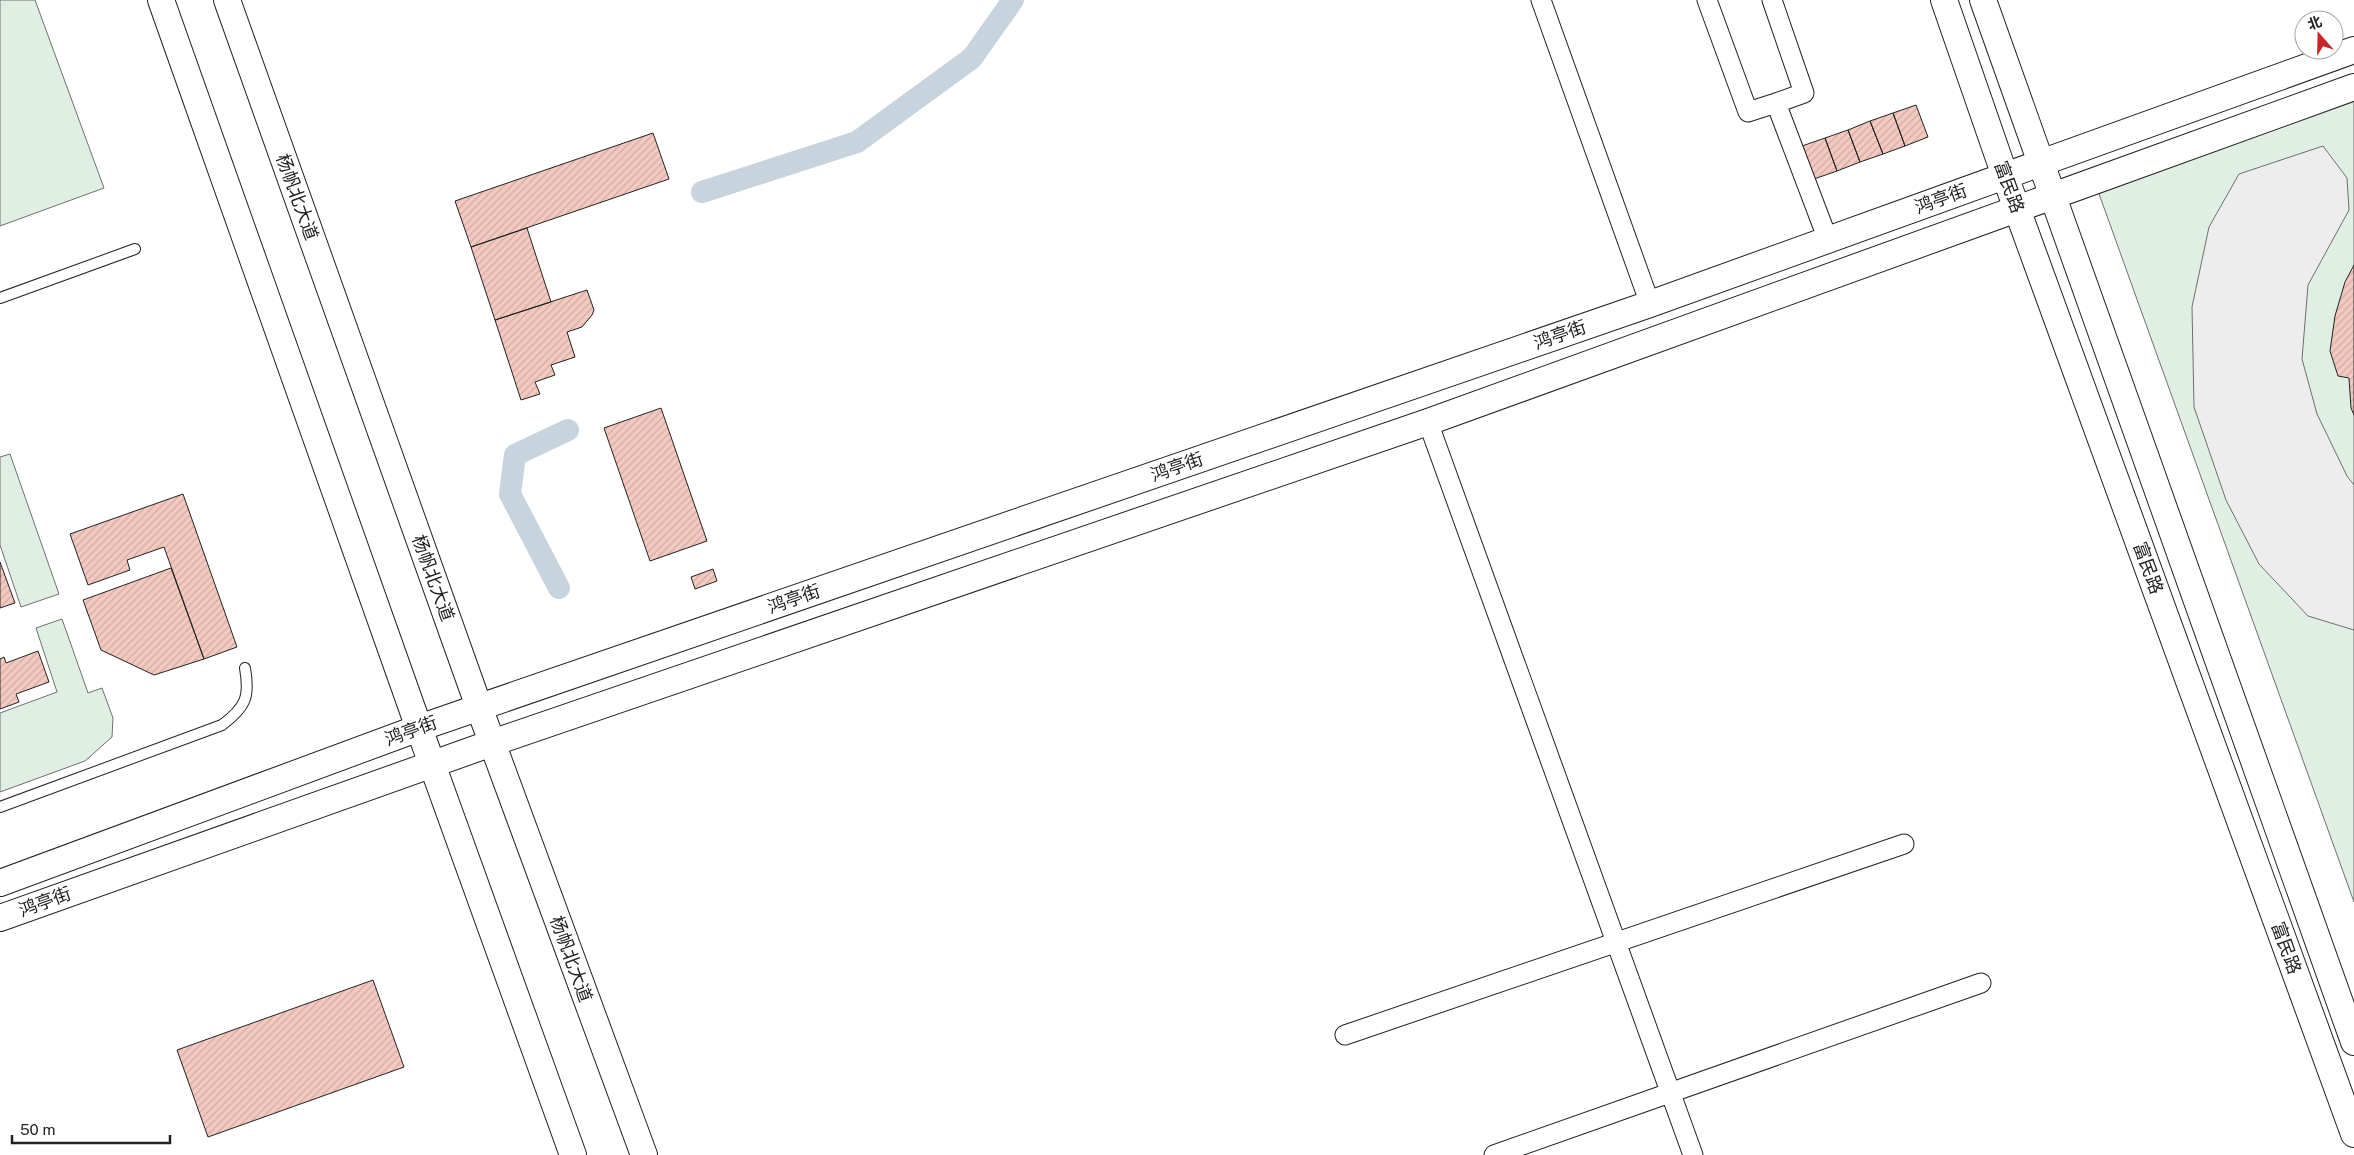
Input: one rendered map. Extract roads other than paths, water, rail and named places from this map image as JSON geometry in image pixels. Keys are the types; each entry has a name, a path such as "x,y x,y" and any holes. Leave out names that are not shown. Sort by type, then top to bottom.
{"street":[{"path":"161,0 419,728 574,1155"},
{"name":"杨帆北大道","path":"227,0 478,707 644,1155"},
{"path":"1541,0 1650,304"},
{"path":"1707,0 1748,112 1804,93 1772,0"},
{"name":"富民路","path":"1944,0 2005,176 2354,1134"},
{"name":"富民路","path":"1983,0 2354,1042"},
{"name":"鸿亭街","path":"0,883 478,707 1650,304 2354,50"},
{"name":"鸿亭街","path":"0,918 492,743 1428,422 2354,88"},
{"path":"1776,103 1828,240"},
{"path":"1428,422 1693,1155"},
{"path":"1345,1035 1904,844"},
{"path":"1494,1155 1981,983"}],"lane":[{"path":"0,298 135,248"},
{"path":"0,807 222,725 238,714 245,701 249,688 245,668"}],"waterway":[{"path":"702,192 857,142 972,58 1013,0"},
{"path":"559,588 510,494 515,455 568,430"}]}
